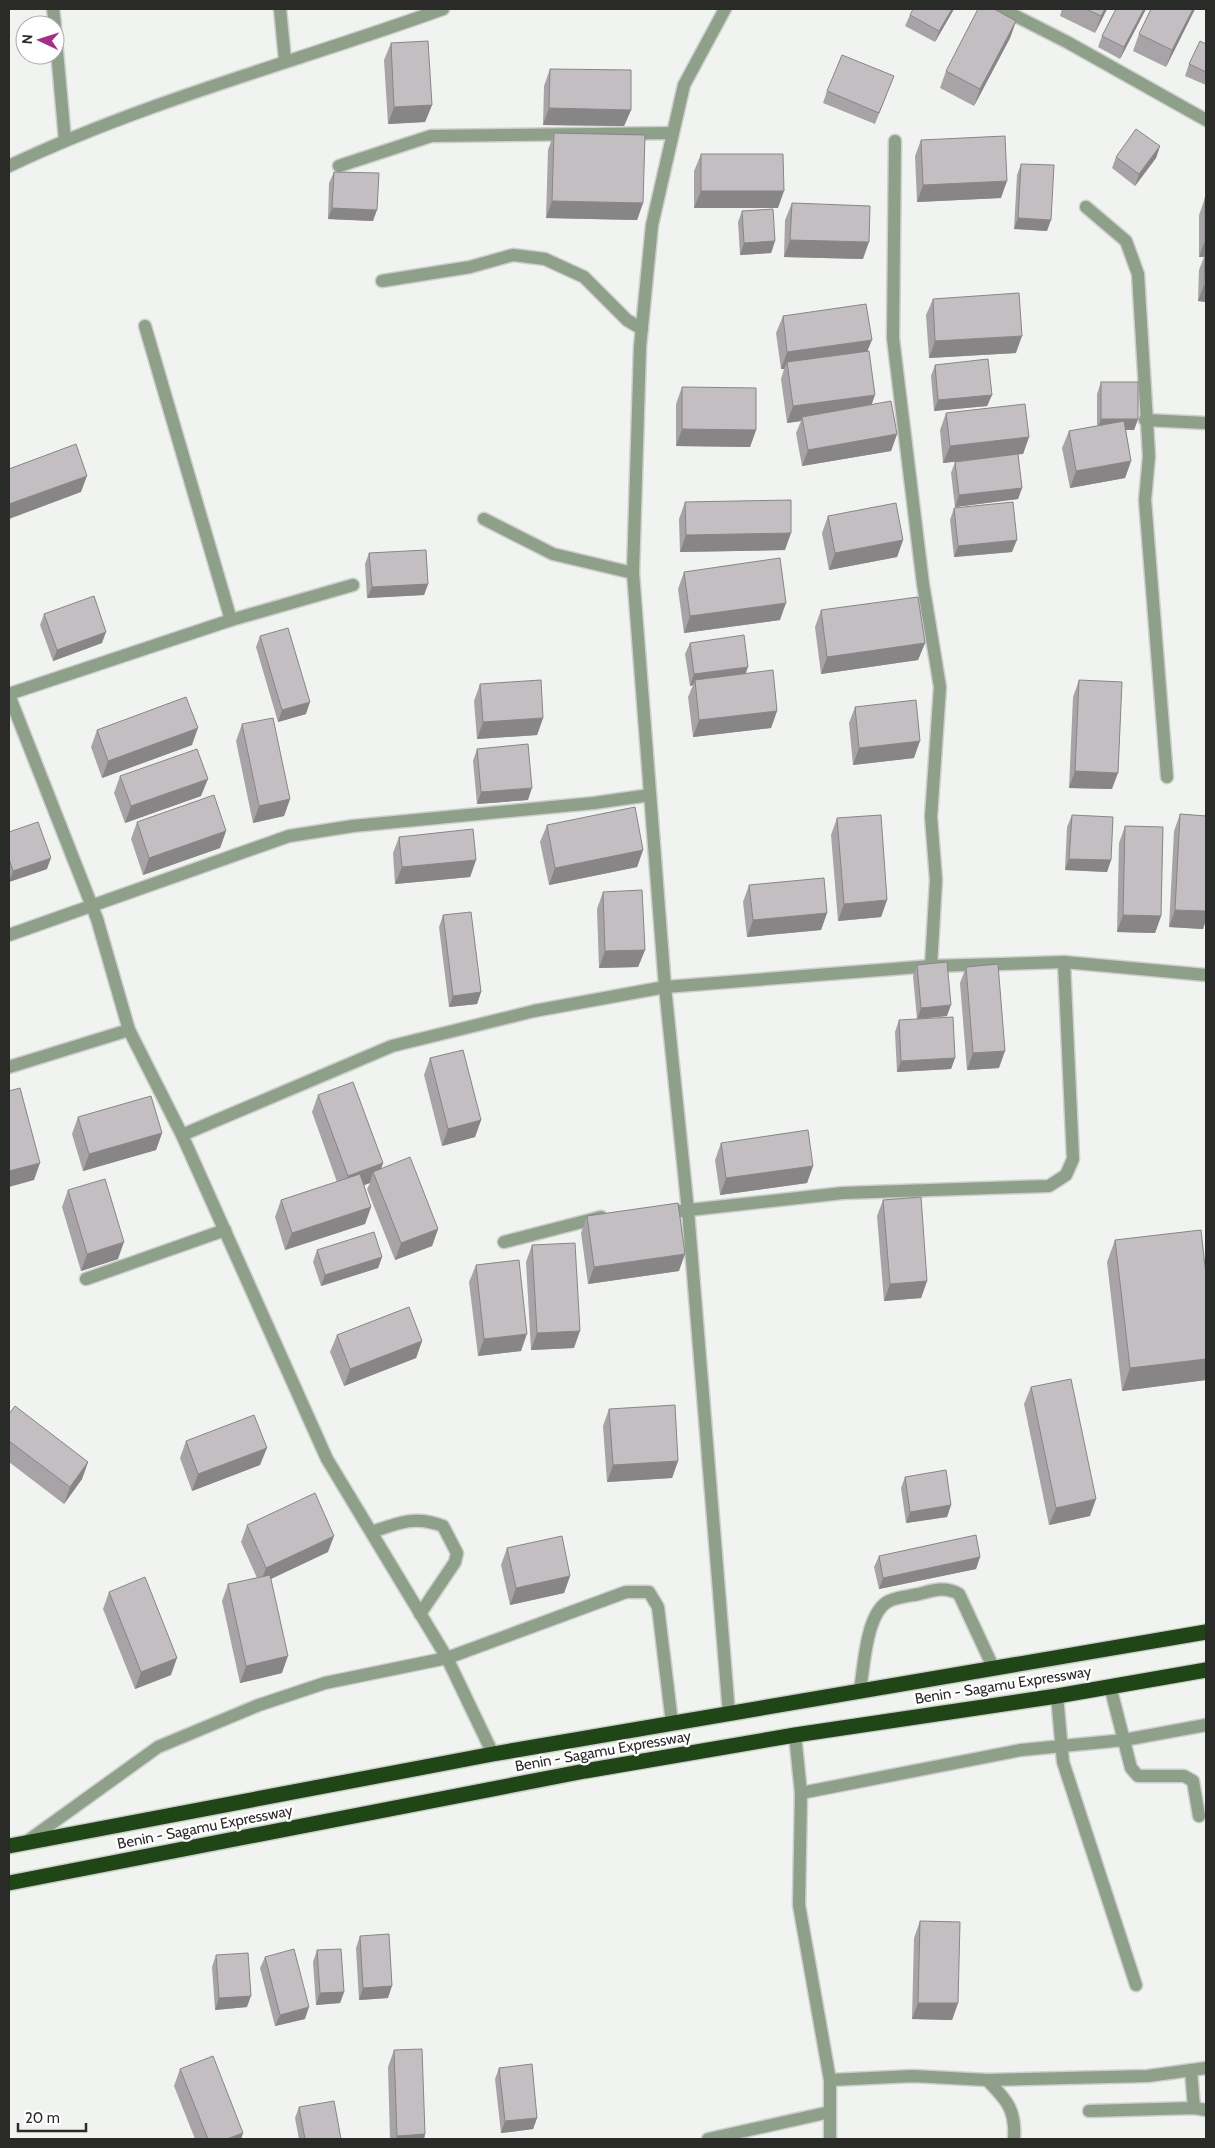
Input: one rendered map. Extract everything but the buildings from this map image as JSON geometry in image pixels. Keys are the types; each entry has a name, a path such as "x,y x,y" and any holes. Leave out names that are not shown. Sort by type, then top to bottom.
{"highway":[{"path":"9,1846 493,1754 1206,1632"},
{"name":"Benin - Sagamu Expressway","path":"9,1883 585,1771 795,1735 1056,1696 1206,1670"}],"street":[{"path":"280,9 286,60"},
{"path":"9,166 65,140 286,60 444,9"},
{"path":"725,9 684,85 652,225 642,328 633,573 665,987 688,1211 728,1714"},
{"path":"1002,9 1067,42 1206,120"},
{"path":"58,65 65,140"},
{"path":"339,166 431,136 673,133"},
{"path":"895,141 893,338 923,584 940,687 931,817 936,880 931,966"},
{"path":"1086,207 1126,241 1138,274 1145,420 1149,456 1145,500 1167,777"},
{"path":"382,281 470,267 513,255 546,259 584,276 627,320 642,328"},
{"path":"145,326 231,620"},
{"path":"1145,420 1206,423"},
{"path":"484,519 553,554 633,573"},
{"path":"353,585 231,620 9,695 92,907 128,1030 182,1135 328,1459 447,1658 493,1754"},
{"path":"9,935 289,836 353,826 594,803 650,795"},
{"path":"669,1212 843,1193 1049,1186 1066,1174 1074,1159 1064,962"},
{"path":"182,1135 392,1046 534,1011 665,987 931,966 1064,962 1206,976"},
{"path":"9,1067 128,1030"},
{"path":"504,1242 593,1218 612,1216"},
{"path":"86,1279 225,1230"},
{"path":"372,1532 410,1519 432,1522 443,1526 457,1553 455,1562 420,1614"},
{"path":"860,1690 871,1625 878,1612 888,1601 939,1588 953,1590 959,1594 993,1667"},
{"path":"26,1842 158,1748 259,1705 325,1684 447,1658 626,1592 649,1592 658,1607 672,1723"},
{"path":"1110,1686 1131,1768 1138,1776 1184,1776 1193,1780 1200,1816"},
{"path":"1056,1696 1068,1779 1136,1984"},
{"path":"800,1793 1021,1750 1124,1740 1206,1725"},
{"path":"795,1735 800,1793 799,1905 830,2080 830,2139"},
{"path":"830,2080 913,2076 987,2080 1148,2076 1206,2068"},
{"path":"1089,2111 1200,2109 1192,2070"},
{"path":"987,2080 1007,2099 1015,2122 1014,2139"},
{"path":"708,2139 830,2112"}]}
